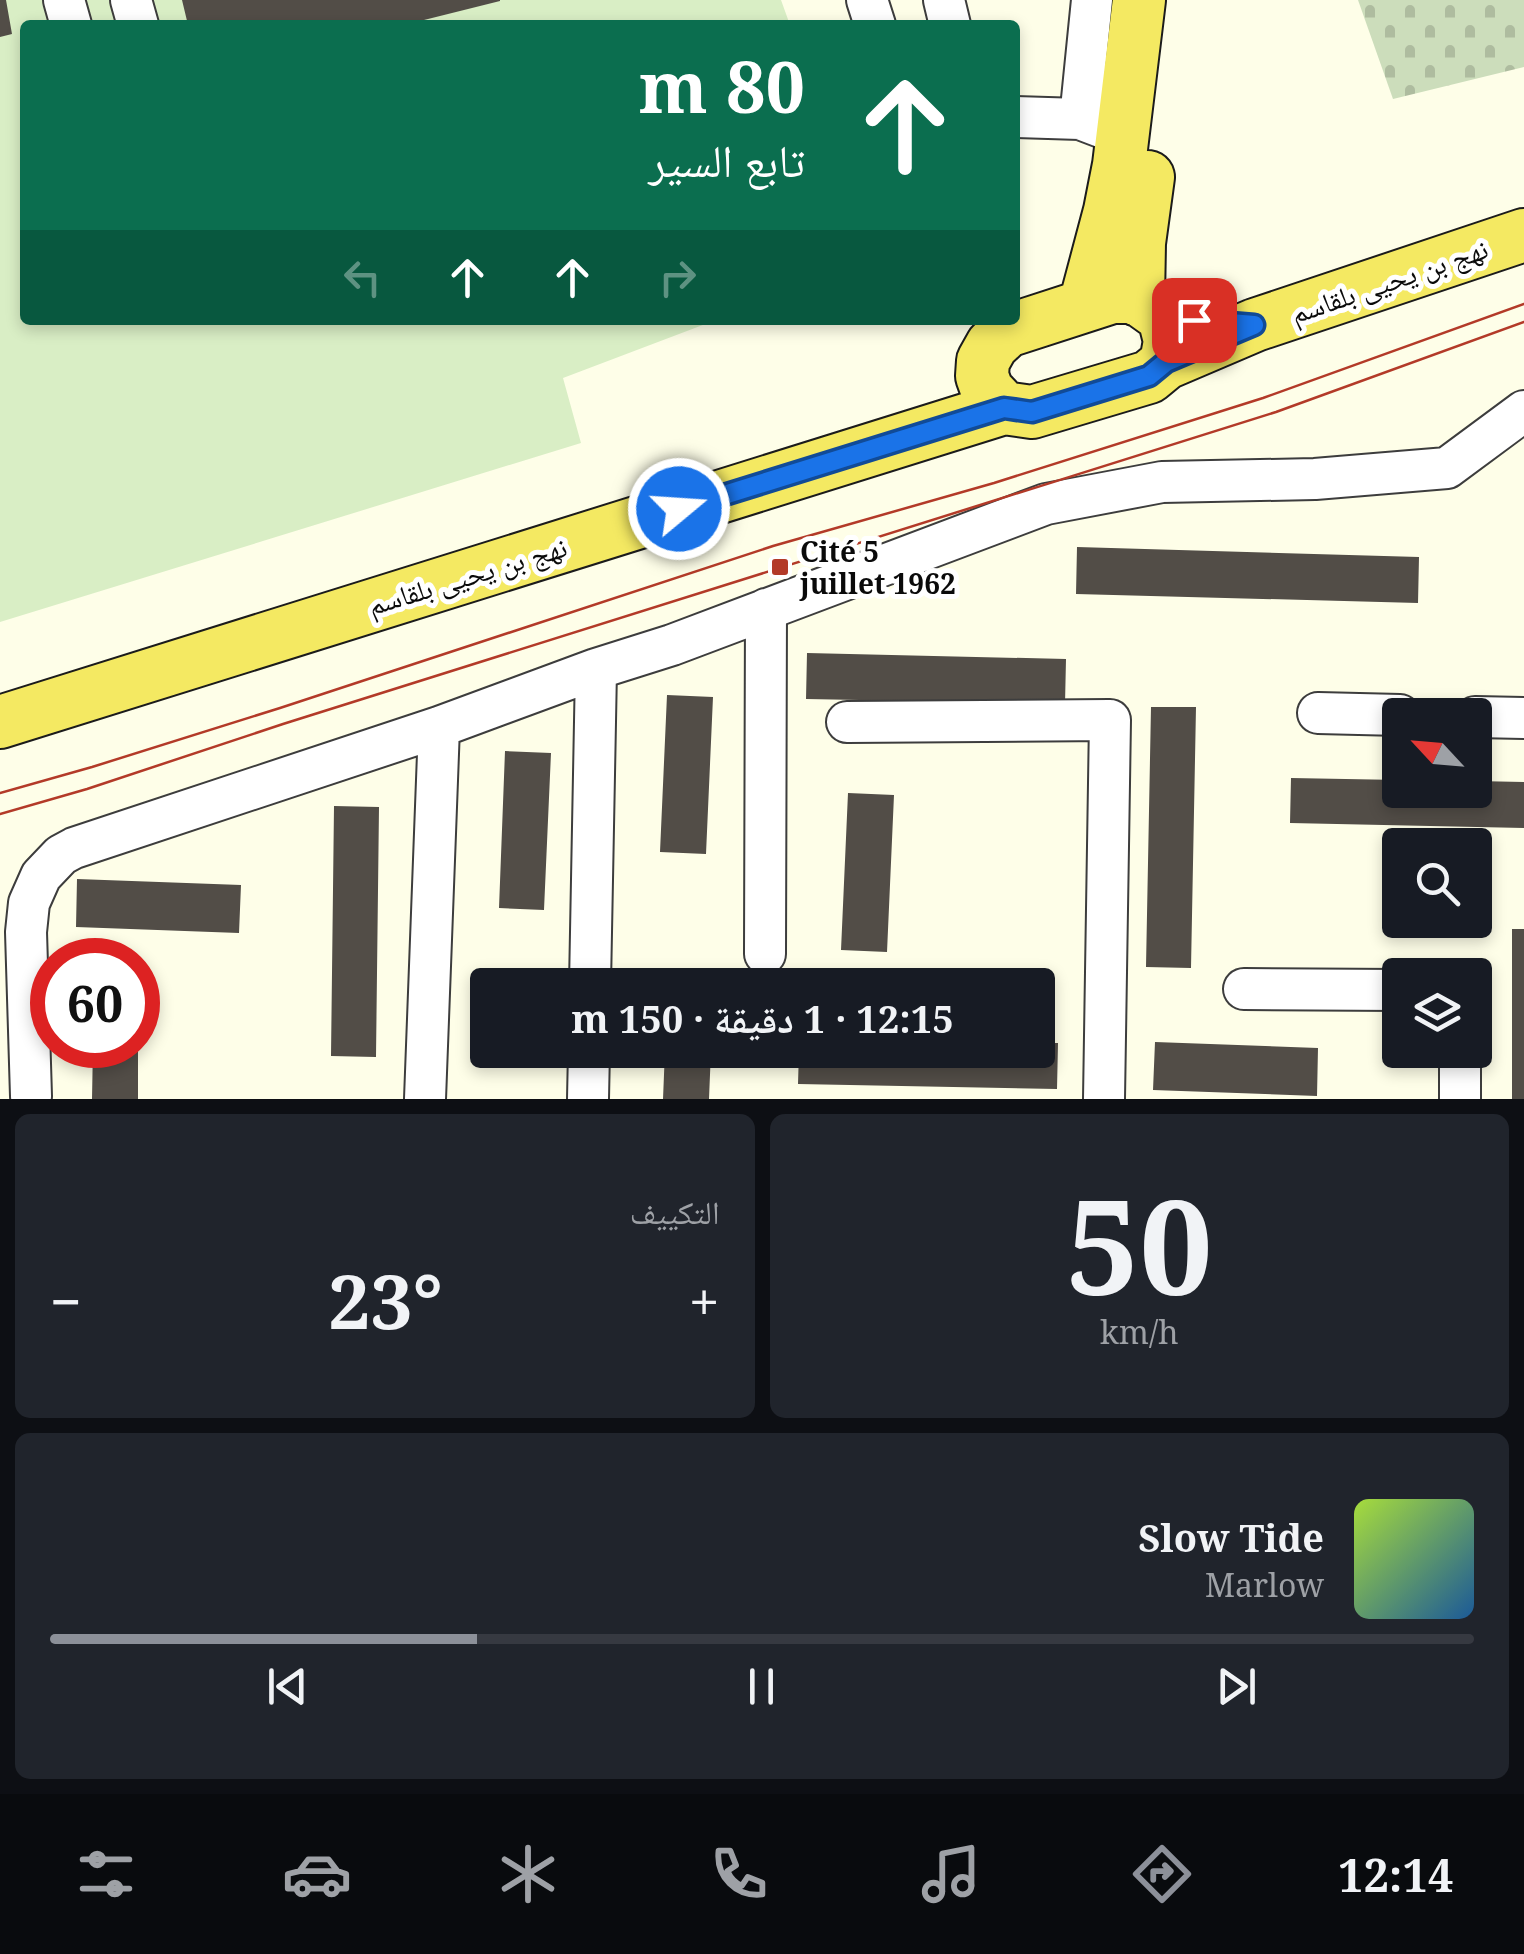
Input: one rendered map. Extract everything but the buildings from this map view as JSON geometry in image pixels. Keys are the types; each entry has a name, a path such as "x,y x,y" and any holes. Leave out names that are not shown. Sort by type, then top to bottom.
{"main road":[{"path":"1085,306 1110,211 1102,127 1139,0"},
{"path":"1156,326 1136,298 1112,296 1085,306 997,355 1032,412 1149,376 1156,326 1139,243 1173,0"},
{"name":"نهج بن يحيى بلقاسم","path":"1156,326 1254,325 1524,235"},
{"name":"نهج بن يحيى بلقاسم","path":"0,722 934,429 997,355"}],"street":[{"path":"1020,118 1102,127 1092,0"},
{"path":"31,1096 26,918 33,889 50,865 74,848 438,728 672,645 1046,504 1162,482 1316,479 1447,468 1524,411"},
{"path":"764,954 766,609"},
{"path":"590,968 596,670"},
{"path":"1318,714 1382,715"},
{"path":"1492,717 1524,718"},
{"path":"847,722 1110,720 1104,1099"},
{"path":"425,1099 438,728"},
{"path":"1244,989 1382,990"},
{"path":"588,1099 589,1068"},
{"path":"1460,1068 1460,1099"}],"green space":[{"path":"0,0 781,0 788,20 20,20 20,325 703,325 563,378 581,443 0,622"},
{"path":"1358,0 1524,0 1524,67 1393,99"}],"tram line":[{"path":"0,793 280,708 773,546 994,483 1263,398 1524,304"},
{"path":"0,814 1276,412 1524,322"}],"place":[{"name":"Cité 5 juillet 1962","path":"780,567"}],"route":[{"path":"679,509 1004,408 1032,412 1149,376 1166,362 1254,325 1194,320"}]}
